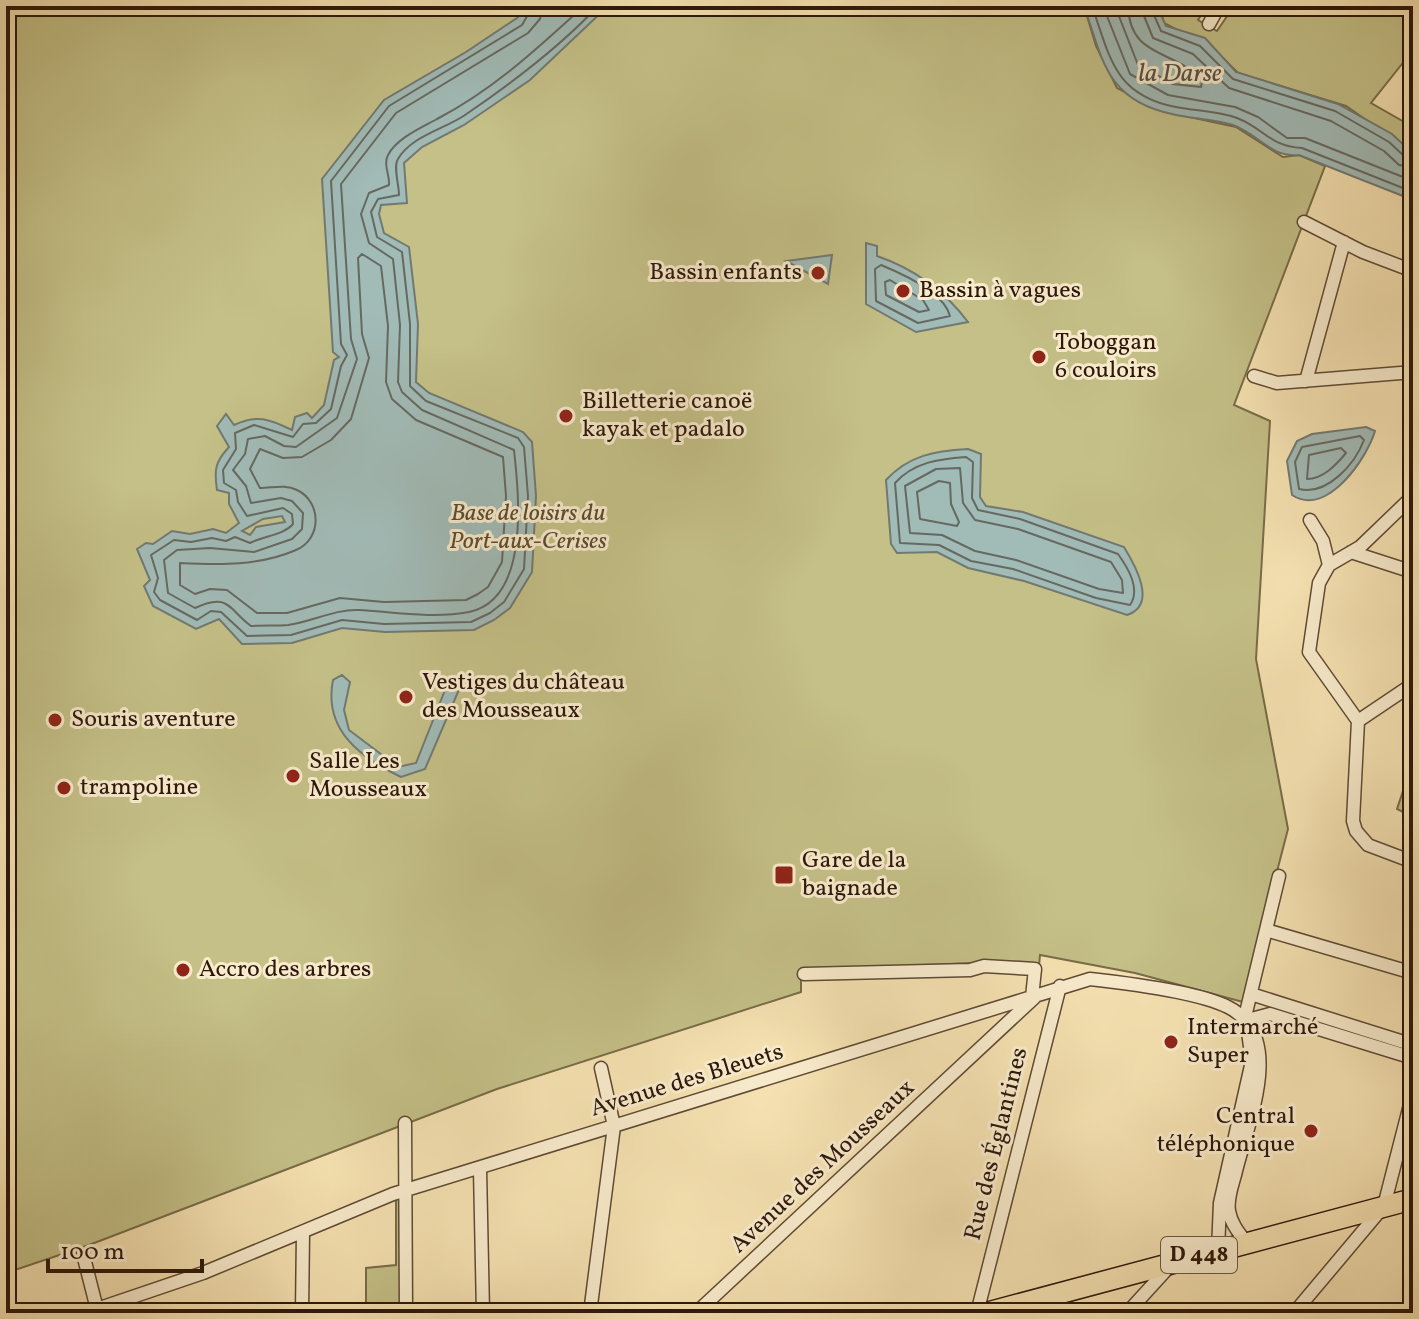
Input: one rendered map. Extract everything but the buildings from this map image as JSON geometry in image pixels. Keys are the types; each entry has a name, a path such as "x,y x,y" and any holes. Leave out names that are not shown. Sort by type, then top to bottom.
{"main road":[{"name":"D 448","path":"986,1313 1413,1199"}],"street":[{"path":"1209,24 1219,6"},
{"path":"1304,222 1413,271"},
{"path":"1306,381 1344,242"},
{"path":"1254,376 1277,383 1413,372"},
{"path":"1413,496 1351,552 1329,565 1319,583 1309,652 1358,721 1353,821 1356,831 1368,845 1413,862"},
{"path":"1310,520 1323,541 1329,565"},
{"path":"1351,552 1413,572"},
{"path":"1358,721 1413,684"},
{"path":"1218,1250 1220,1203 1252,1061 1244,1021 1279,876"},
{"path":"1266,930 1413,973"},
{"path":"804,974 970,970 984,966 1035,969 1034,996"},
{"name":"Avenue des Bleuets","path":"93,1312 203,1273 405,1190 981,1014 1060,986 1090,979 1210,1000 1229,1007 1244,1021"},
{"name":"Rue des Églantines","path":"977,1313 1060,986"},
{"path":"1251,994 1413,1045"},
{"name":"Avenue des Mousseaux","path":"696,1313 979,1053 1034,996"},
{"path":"1244,1021 1270,1014 1413,1058"},
{"path":"1244,1021 1258,1039 1262,1060 1228,1202 1234,1226 1246,1242"},
{"path":"590,1313 614,1126 601,1068"},
{"path":"1294,1313 1384,1206 1413,1093"},
{"path":"405,1123 406,1313"},
{"path":"480,1169 483,1313"},
{"path":"302,1313 303,1232"},
{"path":"83,1254 93,1312"},
{"path":"1127,1313 1173,1263"}],"green space":[{"name":"Base de loisirs du Port-aux-Cerises","path":"6,6 1084,6 1096,46 1117,88 1162,111 1236,127 1283,157 1299,155 1325,166 1234,405 1270,421 1256,659 1288,829 1243,1002 1135,973 1040,955 1039,966 975,963 801,970 801,992 497,1089 89,1245 6,1273"},
{"path":"1159,6 1207,6 1198,20 1217,31 1234,6 1413,6 1413,50 1371,103 1413,127 1413,147 1409,150 1346,106 1238,73 1214,49 1164,23"},
{"path":"1413,761 1413,817 1397,809"},
{"path":"402,1196 401,1313 366,1313 366,1268 396,1265 396,1199"}],"water":[{"path":"528,6 608,6 530,80 464,125 422,147 404,163 407,203 381,205 379,214 384,233 409,247 418,324 416,382 429,393 523,432 532,442 536,496 532,572 510,608 474,630 385,632 342,628 292,643 242,644 219,619 196,629 153,606 144,586 150,580 137,549 146,543 153,544 172,531 190,534 213,529 226,533 239,523 229,504 229,493 217,490 216,483 218,462 229,447 217,426 226,414 234,425 263,419 292,430 295,417 307,413 312,418 324,405 334,360 339,357 333,352 322,179 384,100 517,18","holes":["282,516 285,522 256,527 250,535 242,531 263,519"]},
{"name":"la Darse","path":"1084,6 1157,6 1166,26 1205,38 1236,72 1338,104 1392,134 1408,149 1413,149 1413,200 1299,155 1280,153 1233,125 1172,114 1133,99 1110,75"},
{"name":"Bassin à vagues","path":"866,243 877,246 877,256 904,267 928,282 968,322 916,332 866,304"},
{"name":"Bassin enfants","path":"832,255 828,284 786,261"},
{"path":"1366,427 1375,431 1371,442 1344,482 1319,498 1305,500 1292,495 1287,461 1297,441 1312,434"},
{"path":"968,449 981,454 980,497 986,506 1023,512 1124,547 1143,594 1136,610 1127,615 1024,581 968,568 937,552 897,553 891,544 886,480 904,465 923,456"},
{"path":"342,675 350,682 344,710 349,730 398,767 416,763 447,685 456,682 461,685 425,769 401,777 372,761 348,740 334,714 331,698 333,680"}],"place":[{"name":"Bassin enfants","path":"818,273"},
{"name":"Bassin à vagues","path":"903,291"},
{"name":"Toboggan 6 couloirs","path":"1039,357"},
{"name":"Billetterie canoë kayak et padalo","path":"566,416"},
{"name":"Vestiges du château des Mousseaux","path":"406,697"},
{"name":"Souris aventure","path":"55,720"},
{"name":"Salle Les Mousseaux","path":"293,776"},
{"name":"trampoline","path":"64,788"},
{"name":"Gare de la baignade","path":"784,875"},
{"name":"Accro des arbres","path":"183,970"},
{"name":"Intermarché Super","path":"1171,1042"},
{"name":"Central téléphonique","path":"1311,1131"}]}
